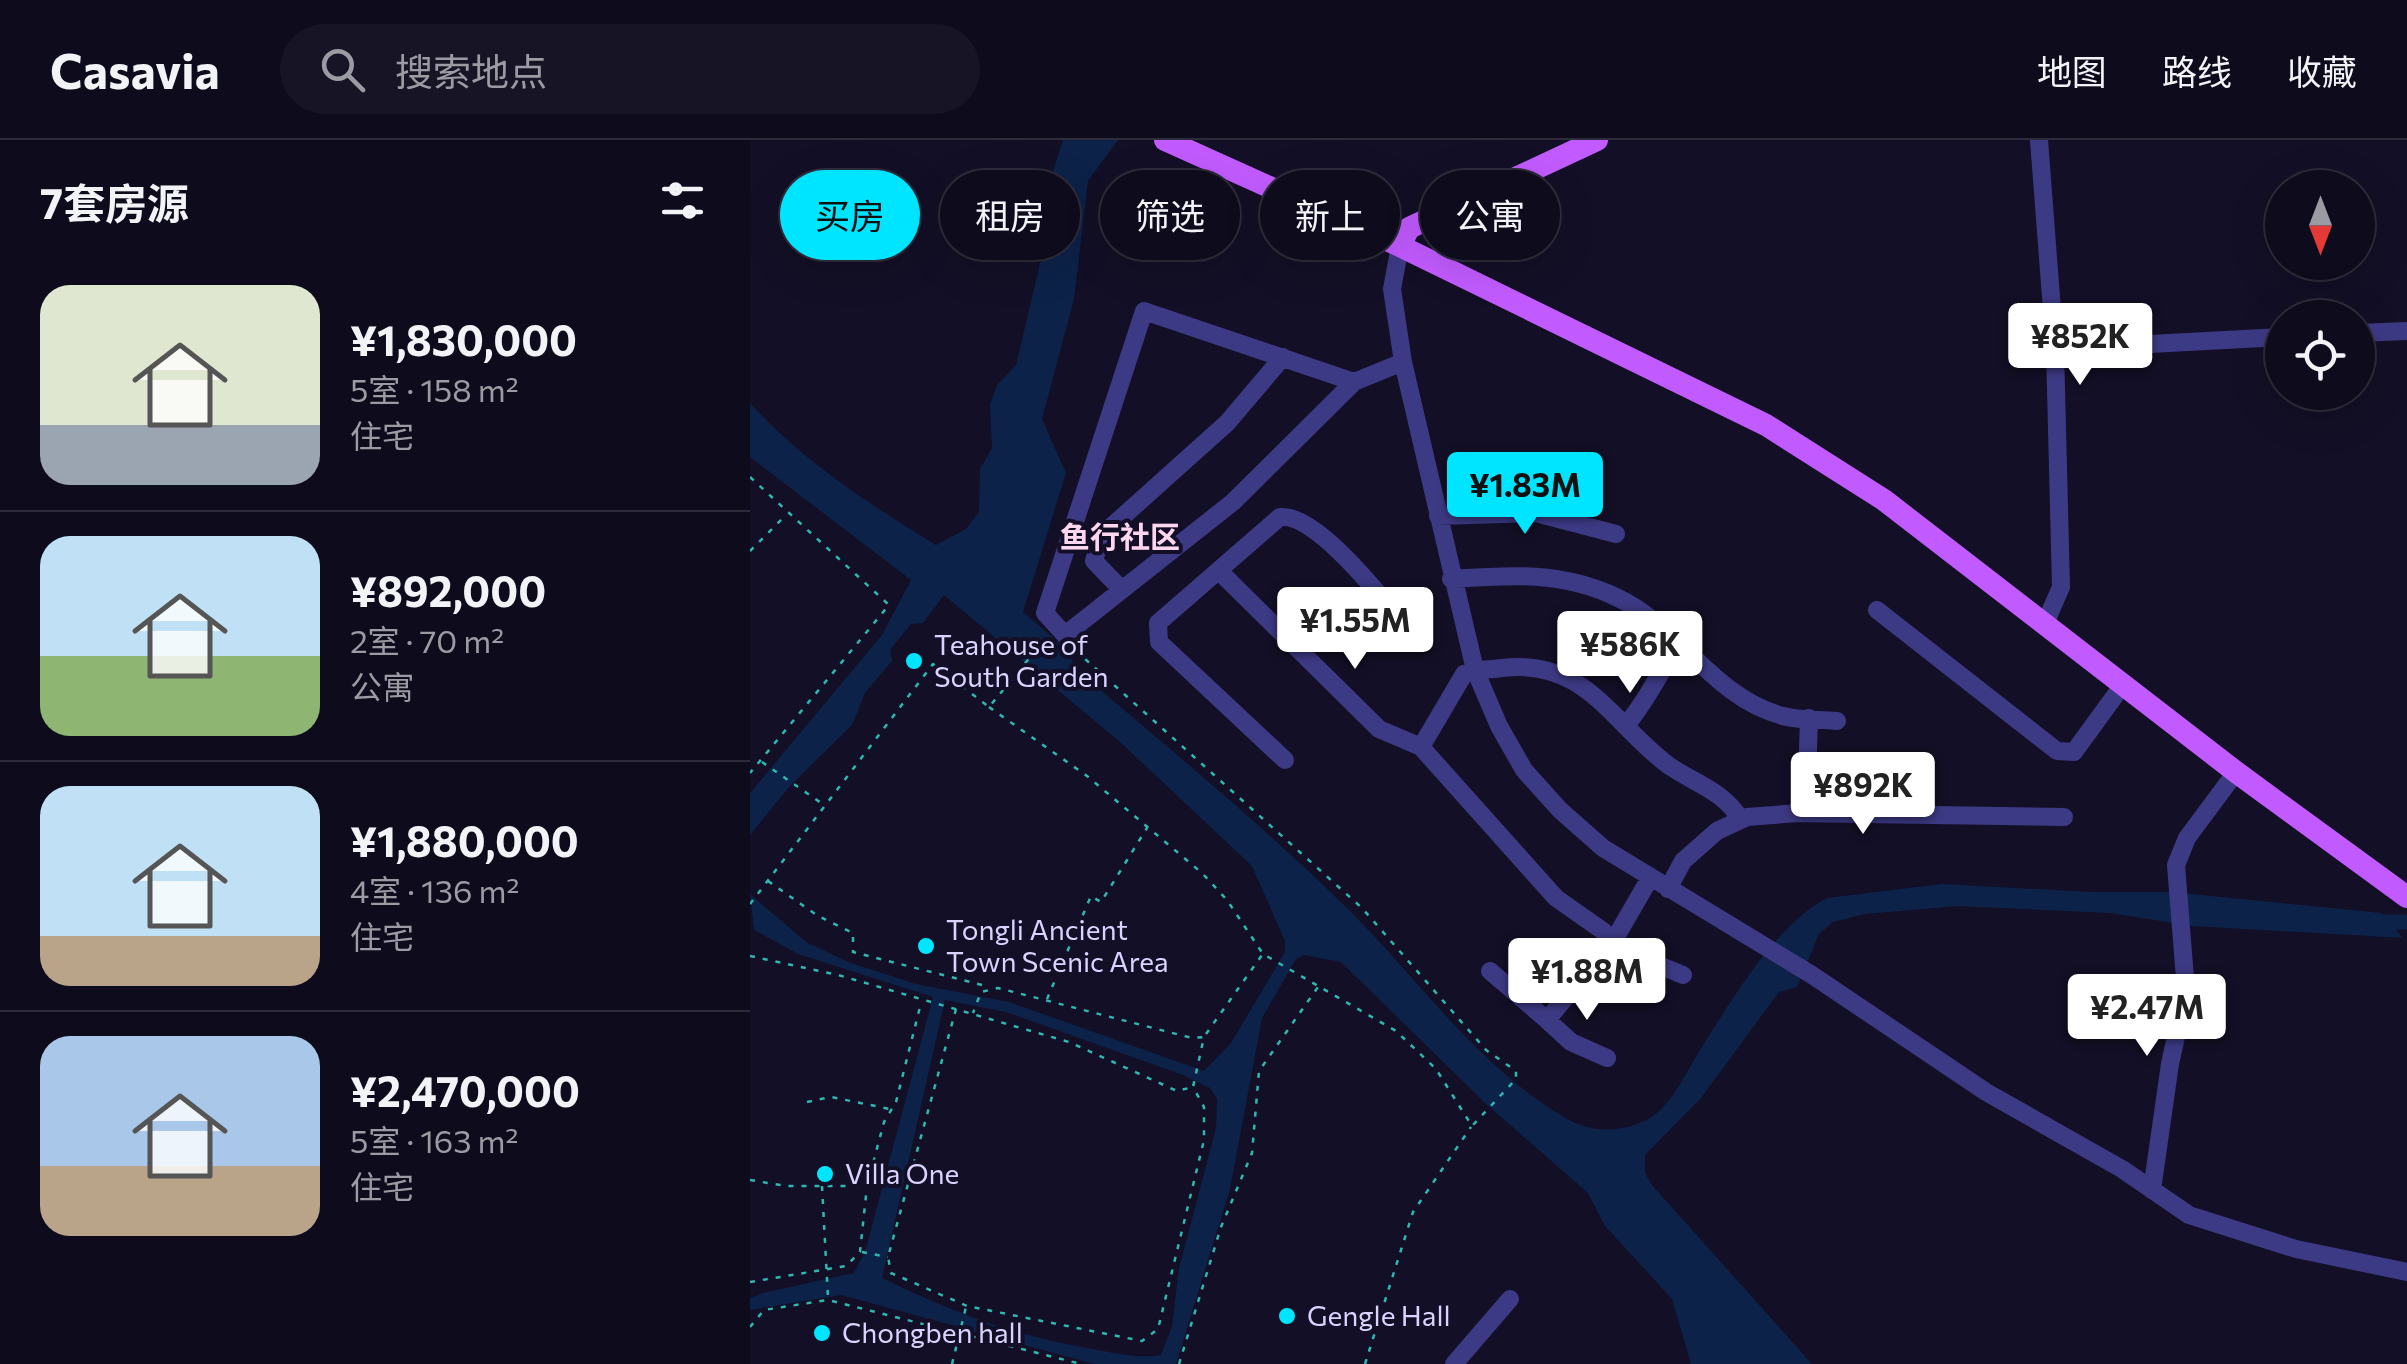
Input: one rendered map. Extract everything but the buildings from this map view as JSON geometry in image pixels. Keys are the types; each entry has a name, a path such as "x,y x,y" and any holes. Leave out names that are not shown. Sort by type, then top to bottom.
{"main road":[{"path":"1165,140 1260,183"},
{"path":"1597,140 1409,228 1400,246 1766,425 1884,500 2122,686 2407,897"}],"street":[{"path":"2039,140 2056,350 2060,587 2044,626"},
{"path":"1397,260 1392,289 1403,362 1451,579 1475,670 1498,726 1524,770 1603,848 1812,975 1986,1092 2189,1215 2296,1249 2407,1272"},
{"path":"1354,382 1144,311 1045,614 1053,629 1066,635 1233,502 1354,382 1403,362"},
{"path":"2375,332 2407,331"},
{"path":"2056,350 2265,338"},
{"path":"1122,590 1094,560 1101,536 1227,424 1283,358"},
{"path":"1078,513 1118,522"},
{"path":"1438,516 1536,513 1616,534"},
{"path":"1285,760 1158,642 1158,623 1280,517 1288,516 1311,528 1344,558 1412,634"},
{"path":"1220,571 1379,729 1421,747 1556,898 1620,949 1683,975"},
{"path":"1451,579 1503,574 1570,580 1617,597 1680,644 1705,670 1759,706 1784,717 1837,721"},
{"path":"1877,610 2058,750 2074,752 2122,686"},
{"path":"1626,725 1647,702 1651,682 1680,644"},
{"path":"1421,747 1464,674 1530,665 1556,672 1593,692 1669,765 1731,803 1741,820"},
{"path":"1806,813 1809,718"},
{"path":"2152,1190 2170,1064 2186,991 2176,865 2186,838 2236,772"},
{"path":"1668,889 1683,861 1717,831 1741,820 1806,813 2064,817"},
{"path":"1547,1020 1613,941 1650,878"},
{"path":"1490,971 1571,1042 1607,1058"},
{"path":"1454,1364 1510,1298"}],"path":[{"path":"750,477 889,606 750,774"},
{"path":"750,550 786,514"},
{"path":"988,706 1053,629 1362,908 1486,1050 1516,1071 1516,1079 1472,1126 1413,1212 1365,1364"},
{"path":"750,904 933,664 1148,827 1227,900 1263,954 1396,1031 1436,1069 1472,1126"},
{"path":"761,762 824,805"},
{"path":"1047,1001 1090,896 1101,902 1148,827"},
{"path":"766,880 818,916 854,933 853,952 1192,1038 1204,1037"},
{"path":"956,1008 888,1257 891,1273 966,1306 1142,1341 1158,1329 1204,1140 1204,1107 1193,1087 1204,1037 1263,954"},
{"path":"750,956 974,1010 1069,1042 1176,1091 1193,1087"},
{"path":"1179,1364 1221,1226 1252,1154 1259,1070 1320,986"},
{"path":"974,1010 981,992 993,988"},
{"path":"750,1282 846,1266 860,1252 867,1186 924,1001"},
{"path":"807,1102 831,1097 892,1110"},
{"path":"750,1180 867,1186"},
{"path":"822,1186 828,1300"},
{"path":"860,1252 888,1257"},
{"path":"750,1327 764,1310 828,1300 865,1306 1081,1364"},
{"path":"952,1364 966,1306"}],"water":[{"path":"1063,140 1118,140 1088,181 1080,248 1080,170 1053,170"},
{"path":"1041,260 1079,260 1074,299 1042,419 1066,473 1023,612 1065,648 1078,671 1318,880 1503,1072 1562,1116 1583,1126 1605,1130 1626,1127 1656,1114 1675,1092 1736,994 1770,948 1808,910 1827,898 1942,884 2172,892 2381,913 2403,938 2193,926 2109,913 1958,906 1865,914 1833,922 1819,934 1797,987 1779,992 1701,1098 1645,1155 1645,1173 1652,1185 1812,1364 1691,1364 1672,1299 1605,1226 1588,1193 1485,1103 1341,962 1304,955 1296,959 1262,1018 1230,1189 1176,1364 1094,1364 841,1295 750,1310 750,1298 763,1293 854,1273 865,1252 933,997 798,954 754,930 750,894 806,942 848,962 916,984 1009,1002 1204,1071 1231,1043 1285,952 1285,941 1252,866 1120,742 944,595 923,623 911,624 890,650 892,661 865,693 852,725 789,787 750,835 750,793 882,635 911,580 750,457 750,403 814,463 936,545 966,529 979,512 980,469 992,448 990,404 997,385 1016,365","holes":["945,1000 1006,1012 1210,1088 1217,1099 1216,1128 1179,1268 1172,1326 1161,1355 1127,1355 1009,1330 882,1278"]}],"waterway":[{"path":"2371,922 2407,922"}],"place":[{"name":"Teahouse of South Garden","path":"914,661"},
{"name":"Tongli Ancient Town Scenic Area","path":"926,946"},
{"name":"Villa One","path":"825,1174"},
{"name":"Gengle Hall","path":"1287,1316"},
{"name":"Chongben hall","path":"822,1333"}],"district":[{"name":"鱼行社区","path":"1120,538"}]}
